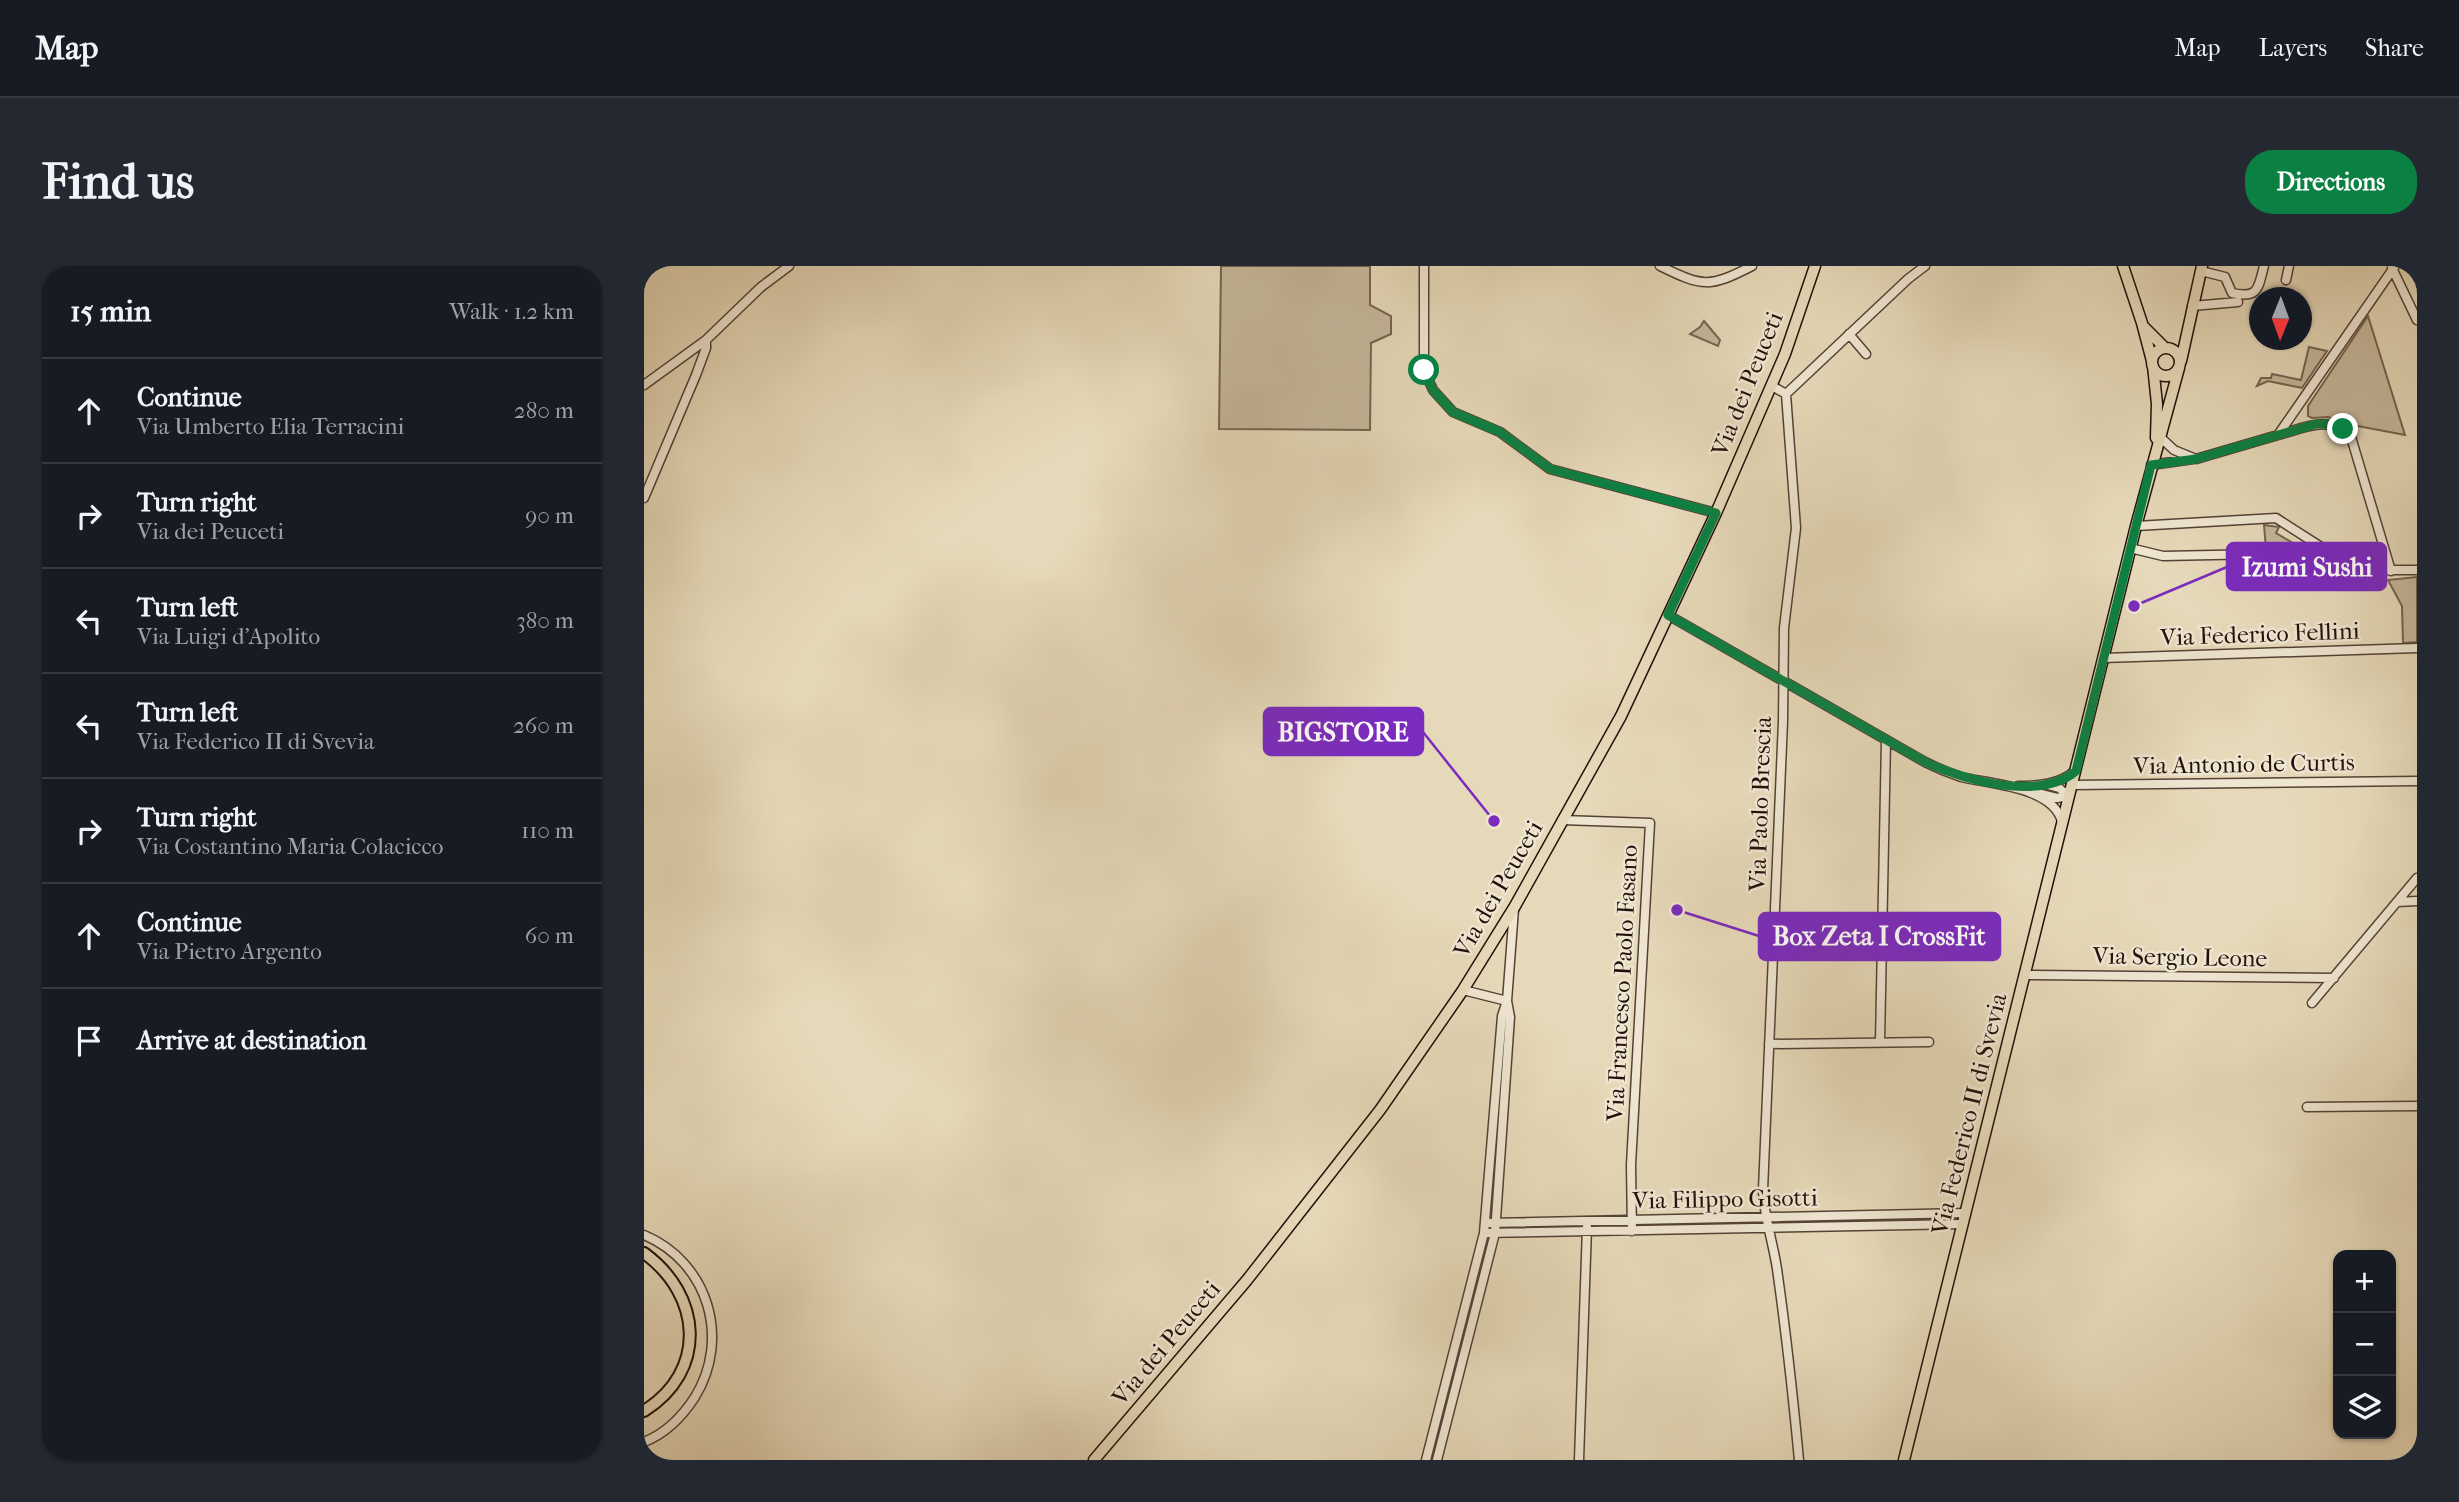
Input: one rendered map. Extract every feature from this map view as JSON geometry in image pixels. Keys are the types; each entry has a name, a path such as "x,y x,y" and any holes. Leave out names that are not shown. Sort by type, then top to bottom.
{"highway":[{"path":"644,1253 661,1266 677,1286 686,1309 690,1333 686,1359 677,1380 667,1395 644,1411"}],"main road":[{"name":"Via dei Peuceti","path":"1094,1460 1247,1280 1346,1155 1463,990 1515,906 1621,716 1772,386 1815,266"},
{"name":"Via Federico II di Svevia","path":"2123,266 2152,363 2157,404 2155,452"},
{"name":"Via Federico II di Svevia","path":"1904,1460 2130,548 2180,365 2202,268"},
{"name":"Via Federico II di Svevia","path":"2142,323 2153,339 2166,348"},
{"path":"2166,348 2176,352 2180,365 2176,373 2166,376 2155,371 2152,363 2155,353 2185,337"}],"street":[{"path":"644,385 706,340 761,287 789,266"},
{"path":"1424,266 1424,370 1433,390 1453,412 1500,432 1550,469 1716,513"},
{"path":"1660,266 1689,280 1703,283 1726,278 1752,266"},
{"path":"1772,386 1786,394 1925,266"},
{"path":"2202,268 2225,277 2229,289 2235,295 2253,294 2258,290 2264,266"},
{"path":"2286,280 2289,266"},
{"path":"2394,267 2417,320"},
{"path":"2278,435 2394,267"},
{"path":"2192,306 2238,302"},
{"path":"1849,334 1866,354"},
{"path":"644,498 696,375 706,348 706,340"},
{"name":"Via Paolo Brescia","path":"1786,394 1796,528 1784,628 1763,1190 1765,1217 1777,1266 1792,1376 1799,1460"},
{"path":"2151,465 2196,459 2325,423 2338,426 2351,437 2391,571"},
{"path":"2160,438 2174,450 2196,459"},
{"path":"2136,526 2276,518 2357,570 2417,570"},
{"path":"2130,548 2163,556 2263,554 2289,558 2323,548"},
{"path":"1668,615 1886,740 1950,773 2031,793 2057,798 2069,796"},
{"name":"Via Federico Fellini","path":"2103,658 2417,648"},
{"path":"1880,1042 1886,740"},
{"path":"2038,785 2065,779 2076,771"},
{"name":"Via Antonio de Curtis","path":"2072,785 2417,781"},
{"path":"2008,786 2038,785 2059,788 2069,796"},
{"path":"2031,793 2056,808 2063,823"},
{"name":"Via Francesco Paolo Fasano","path":"1562,821 1650,823 1631,1165 1633,1231"},
{"path":"2312,1003 2417,878"},
{"path":"2397,902 2417,901"},
{"path":"1426,1460 1486,1223 1502,1016 1507,1001 1515,906"},
{"name":"Via Sergio Leone","path":"2025,975 2334,978"},
{"path":"1463,990 1507,1001"},
{"path":"1437,1460 1495,1233 1510,1017 1507,1001"},
{"path":"1769,1044 1929,1042"},
{"path":"2307,1107 2417,1106"},
{"name":"Via Filippo Gisotti","path":"1486,1223 1966,1213"},
{"path":"1579,1460 1587,1221"},
{"name":"Via Filippo Gisotti","path":"1484,1234 1963,1224"},
{"path":"644,1235 667,1248 692,1273 706,1296 713,1329 709,1366 697,1393 676,1422 644,1443"}],"shaded area":[{"path":"1221,266 1370,266 1370,305 1391,316 1391,334 1371,343 1370,430 1219,429"},
{"path":"2368,316 2405,435 2347,424 2328,417 2308,416 2308,406"},
{"path":"1704,321 1720,340 1718,346 1690,334"},
{"path":"2312,348 2327,351 2302,388 2268,381 2257,386 2261,378 2271,378 2272,374 2301,380 2308,350"},
{"path":"2264,525 2279,527 2276,533 2298,546 2266,549"},
{"path":"2417,577 2417,642 2403,643 2402,606 2388,580"}],"place":[{"name":"Izumi Sushi","path":"2134,606"},
{"name":"BIGSTORE","path":"1494,821"},
{"name":"Box Zeta I CrossFit","path":"1677,910"}],"route":[{"path":"1424,370 1433,390 1453,412 1500,432 1550,469 1716,513 1668,615 1925,762 1959,776 2008,786 2052,783 2065,779 2076,771 2151,465 2196,459 2316,424 2332,424 2343,429"}]}
